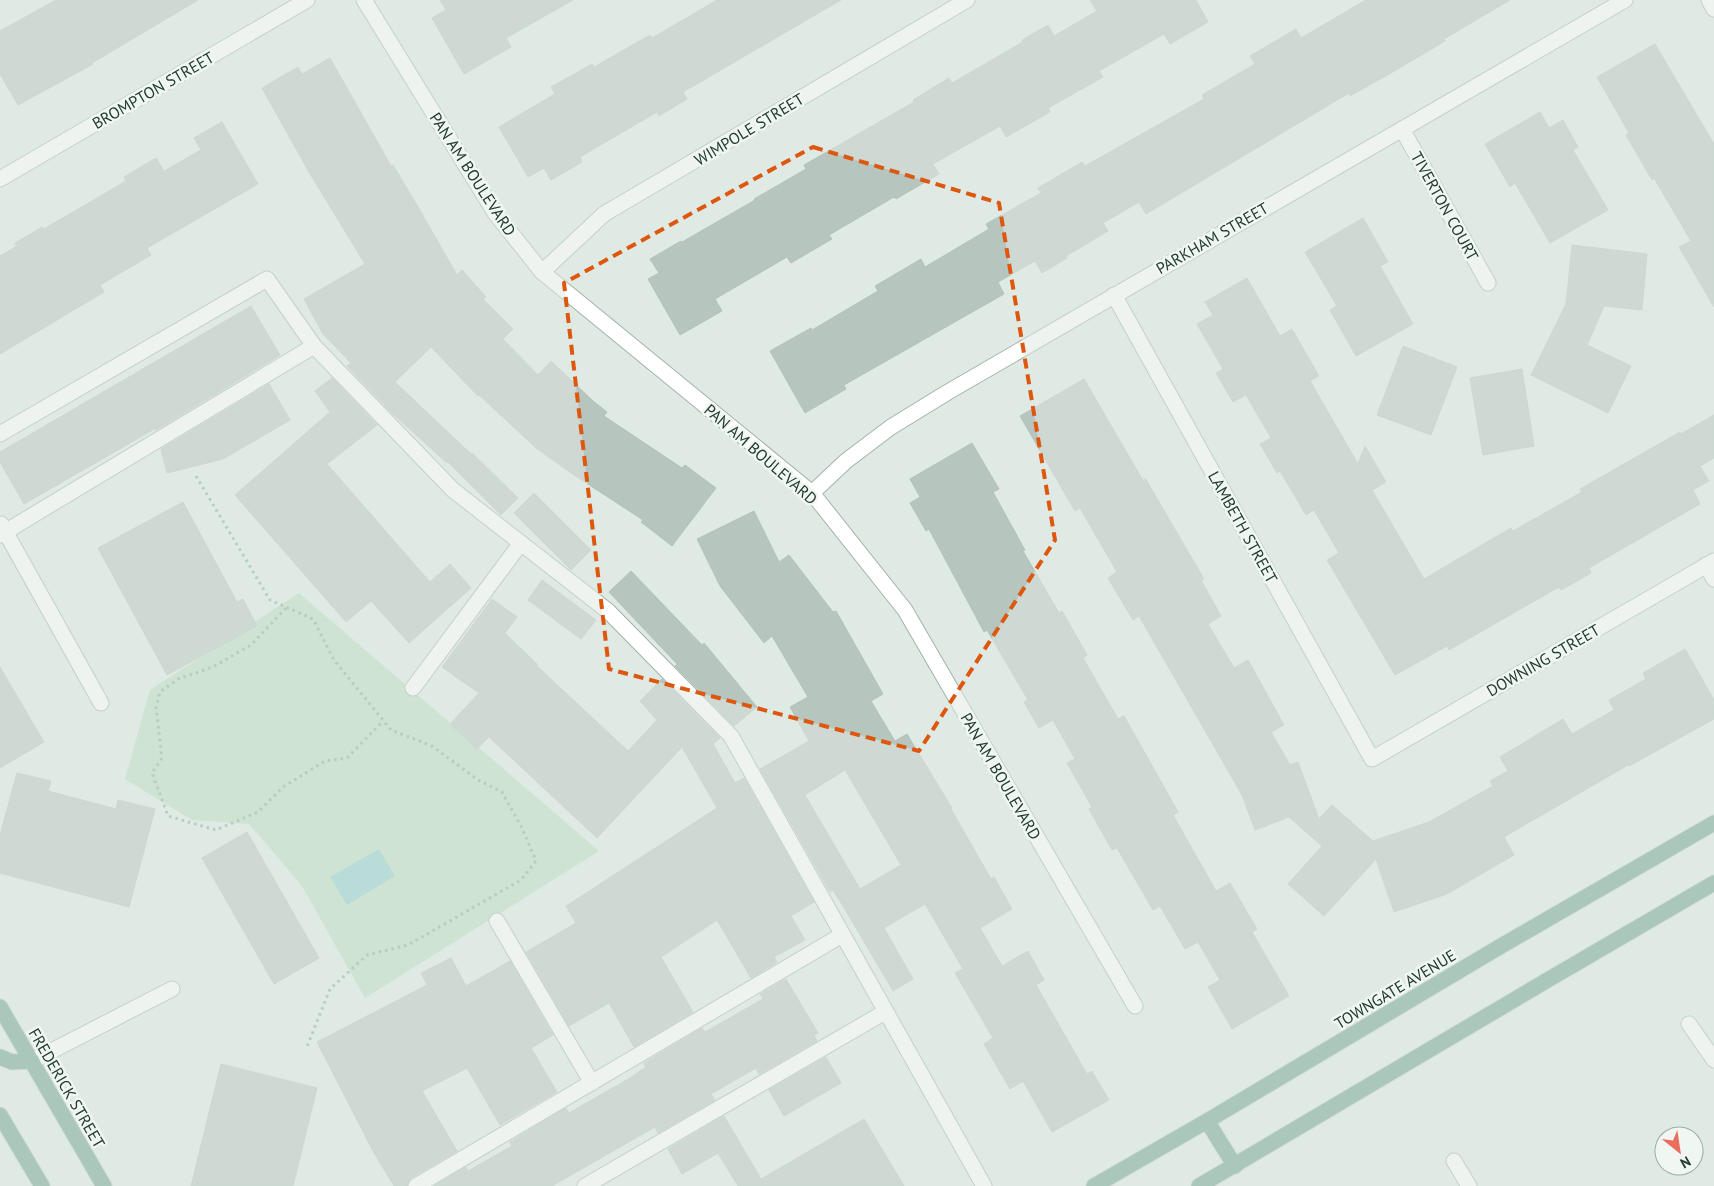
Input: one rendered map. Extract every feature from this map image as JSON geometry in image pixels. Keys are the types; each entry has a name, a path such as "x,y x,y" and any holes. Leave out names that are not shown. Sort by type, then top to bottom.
{"main road":[{"name":"TOWNGATE AVENUE","path":"1094,1186 1714,823"},
{"path":"1199,1186 1714,884"},
{"name":"FREDERICK STREET","path":"0,1007 104,1186"},
{"path":"0,1057 12,1062 32,1061"},
{"path":"0,1115 42,1186"},
{"path":"1207,1121 1235,1166"}],"street":[{"name":"BROMPTON STREET","path":"0,179 307,0"},
{"name":"PAN AM BOULEVARD","path":"364,0 495,213 542,272 812,494 905,610 1135,1006"},
{"name":"WIMPOLE STREET","path":"542,272 604,214 966,0"},
{"name":"PARKHAM STREET","path":"812,494 846,461 891,427 948,392 1625,0"},
{"path":"1709,0 1714,9"},
{"name":"TIVERTON COURT","path":"1402,129 1488,283"},
{"path":"0,434 268,279 314,346 453,490 608,611 731,736 984,1186"},
{"name":"LAMBETH STREET","path":"1114,295 1372,759"},
{"path":"102,703 2,530 314,346"},
{"path":"413,688 521,543"},
{"path":"1710,563 1714,579"},
{"name":"DOWNING STREET","path":"1372,759 1710,563"},
{"path":"497,921 592,1083"},
{"path":"416,1186 842,935"},
{"path":"32,1061 172,989"},
{"path":"585,1186 886,1012"},
{"path":"1689,1024 1714,1060"},
{"path":"1454,1161 1469,1186"}],"path":[{"path":"196,476 270,600 312,619 334,660 392,730 432,746 478,780 502,792 522,828 536,861 522,880 408,945 368,955 330,989 306,1049"},
{"path":"286,608 251,645 213,666 178,679 160,692 156,708 162,758 152,774 168,816 216,830 258,812 283,787 325,762 347,758 383,720"}],"highlighted area":[{"path":"813,147 999,203 1055,540 919,751 609,669 564,283"}],"green space":[{"path":"299,593 599,851 365,998 302,886 249,824 192,820 125,779 150,690"}],"water":[{"path":"379,849 395,876 347,905 330,877"}],"building":[{"path":"56,0 198,0 93,64 18,105 0,74 0,31"},
{"path":"440,0 573,0 506,38 511,47 464,74 432,18 446,10"},
{"path":"717,0 841,0 683,92 687,99 659,116 657,112 580,157 582,162 551,180 544,168 528,177 499,127 555,94 551,87 592,64 594,67 650,35 652,38"},
{"path":"1090,0 1196,0 1208,22 1170,44 1164,34 1099,71 1103,77 1048,108 1050,112 1006,137 1000,126 933,164 939,174 896,199 894,197 829,235 832,239 791,263 787,257 715,299 722,311 680,335 648,279 659,273 650,259 755,200 806,169 804,165 914,102 913,100 949,78 952,83 1023,42 1022,40 1048,25 1054,36 1097,11"},
{"path":"1366,0 1510,0 1391,73 1350,96 1349,93 1146,214 1139,202 1103,223 1108,231 1042,273 1035,261 998,282 1004,294 844,385 846,389 805,413 770,351 811,328 812,330 878,291 875,286 921,259 925,267 989,229 986,224 1041,193 1038,188 1082,162 1085,166 1204,99 1202,95 1255,64 1250,56 1296,29 1301,38"},
{"path":"1655,44 1714,144 1714,307 1679,247 1691,241 1626,135 1629,133 1597,77"},
{"path":"330,58 391,166 393,165 457,275 462,270 486,297 483,299 513,329 503,339 538,375 551,361 607,412 604,416 682,468 685,465 716,488 672,546 641,522 643,520 536,448 478,396 431,347 395,382 518,498 501,515 448,462 392,413 347,366 351,363 323,334 304,299 365,264 309,172 262,88 298,67 302,74"},
{"path":"1540,112 1549,128 1563,120 1578,147 1573,150 1608,210 1550,243 1515,183 1510,187 1485,144"},
{"path":"222,122 258,184 147,248 151,255 100,285 104,292 0,354 0,256 17,246 15,243 42,227 44,229 126,181 124,177 156,158 164,171 201,150 194,138"},
{"path":"1363,218 1388,262 1380,266 1413,324 1356,356 1330,310 1337,306 1305,252"},
{"path":"1572,245 1647,254 1642,310 1604,306 1587,345 1631,366 1608,413 1531,375 1566,304"},
{"path":"1247,278 1280,336 1292,329 1319,376 1310,381 1358,464 1365,446 1386,482 1372,490 1424,579 1511,528 1513,531 1582,492 1580,489 1680,432 1681,434 1714,415 1714,458 1700,466 1709,481 1693,490 1700,504 1589,568 1591,573 1561,590 1559,587 1449,650 1447,646 1395,675 1327,560 1339,553 1314,510 1306,515 1280,471 1277,473 1260,444 1271,438 1246,395 1233,402 1216,373 1223,369 1197,324 1213,315 1205,302"},
{"path":"251,306 280,355 156,430 156,428 24,504 0,462 0,452"},
{"path":"1403,346 1457,367 1431,435 1377,415"},
{"path":"1522,369 1534,446 1483,455 1470,378"},
{"path":"332,378 377,425 327,464 430,582 450,564 471,588 409,643 371,601 346,622 235,495 330,412 315,391"},
{"path":"1084,379 1145,484 1145,478 1204,579 1201,580 1221,616 1208,624 1234,668 1248,660 1284,725 1271,732 1290,765 1298,762 1319,819 1332,805 1373,841 1429,822 1493,786 1490,781 1508,771 1500,757 1563,719 1572,734 1614,710 1609,700 1646,679 1643,673 1685,649 1714,700 1714,719 1628,765 1504,837 1514,855 1447,894 1394,912 1376,859 1324,916 1288,884 1322,846 1289,817 1255,830 1242,795 1139,616 1133,620 1108,578 1117,572 1080,508 1075,511 1020,416"},
{"path":"269,384 290,420 223,459 167,473 161,449"},
{"path":"972,443 999,489 993,492 1025,550 1023,551 1059,613 1062,611 1087,655 1083,658 1118,719 1124,716 1178,812 1173,815 1216,891 1230,883 1257,929 1252,932 1289,996 1232,1029 1208,987 1220,980 1198,942 1185,949 1160,906 1153,910 1117,848 1112,850 1089,809 1092,807 1067,763 1075,759 1053,720 1039,728 1024,702 1028,700 987,630 984,632 929,529 926,531 910,503 920,497 910,479"},
{"path":"534,493 591,550 571,570 514,513"},
{"path":"183,502 237,602 243,599 257,626 167,675 98,548"},
{"path":"754,511 779,562 789,555 833,612 836,611 883,694 871,701 895,741 907,734 952,808 991,879 994,877 1012,909 980,928 1002,966 1028,951 1044,980 1036,985 1087,1074 1092,1071 1109,1100 1052,1132 1023,1081 1010,1089 984,1044 993,1038 955,973 963,969 925,904 884,928 913,979 893,991 833,890 830,892 760,769 809,741 790,707 808,697 772,636 764,643 720,586 697,539","holes":["845,770 901,865 860,889 805,795"]},
{"path":"631,571 702,645 704,643 757,707 734,726 675,666 677,664 609,592"},
{"path":"542,580 596,620 581,639 528,600"},
{"path":"492,599 517,617 505,633 537,666 628,751 657,720 640,701 662,679 720,738 713,744 735,783 744,778 814,902 791,916 805,940 774,957 777,962 751,978 717,920 661,957 693,1012 634,1047 609,1003 569,1026 526,952 576,923 566,906 717,808 682,747 597,838 489,737 477,749 450,724 479,693 442,667"},
{"path":"0,667 44,742 0,768"},
{"path":"17,773 51,781 48,791 116,809 118,800 155,809 129,907 0,873 0,835"},
{"path":"247,832 319,958 274,984 202,858"},
{"path":"451,958 466,986 510,961 553,1035 531,1048 557,1092 500,1125 467,1068 422,1091 457,1151 411,1178 407,1186 394,1186 373,1151 317,1042 427,985 421,973"},
{"path":"786,979 818,1033 814,1035 817,1041 759,1074 756,1068 711,1094 715,1100 658,1133 655,1127 552,1186 434,1186 466,1167 468,1171 512,1146 510,1142 566,1108 569,1113 630,1078 646,1067 644,1063 702,1028 705,1032 763,999 760,994"},
{"path":"826,1057 841,1083 784,1116 769,1090"},
{"path":"221,1064 317,1088 293,1186 191,1186"},
{"path":"724,1116 761,1179 864,1119 904,1186 738,1186 718,1153 682,1174 668,1149"}]}
